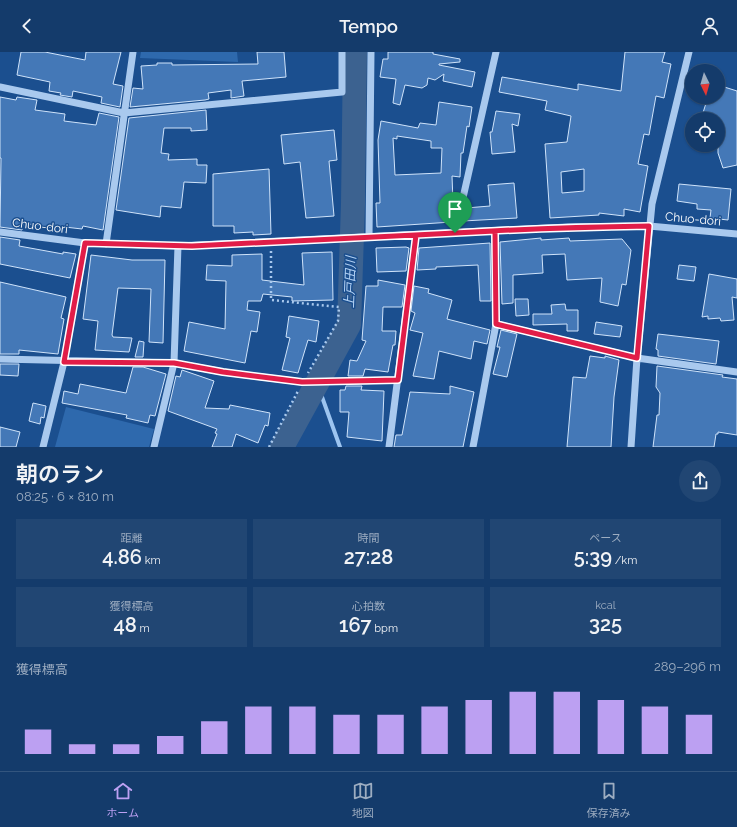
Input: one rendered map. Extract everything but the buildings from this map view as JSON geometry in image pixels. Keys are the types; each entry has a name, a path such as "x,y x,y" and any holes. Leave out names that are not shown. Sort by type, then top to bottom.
{"street":[{"path":"106,244 133,52"},
{"path":"0,87 124,113 342,92 342,52"},
{"path":"369,237 371,52"},
{"path":"455,233 496,52"},
{"path":"631,447 637,358 652,204 689,52"},
{"name":"Chuo-dori","path":"0,232 85,243 178,246 495,231 649,226 737,234"},
{"path":"473,447 496,324 495,231"},
{"path":"389,447 416,235"},
{"path":"43,447 64,362 85,243"},
{"path":"154,447 174,363 178,246"},
{"path":"496,324 637,358 737,372"},
{"path":"0,359 64,362 174,363 223,372 305,382 398,380"}],"path":[{"path":"269,447 338,321 339,308 271,300 272,242"}],"shaded area":[{"path":"141,52 237,52 238,62 140,58"},
{"path":"66,407 154,429 149,447 55,447"}],"waterway":[{"name":"上戸田川","path":"282,447 349,325 353,204 355,52"},
{"path":"317,383 340,447"}],"route":[{"path":"649,226 637,358 496,324 495,231 416,235 398,380 302,382 223,372 174,363 64,362 85,243 142,246 192,246 455,233 568,227 649,226"}]}
